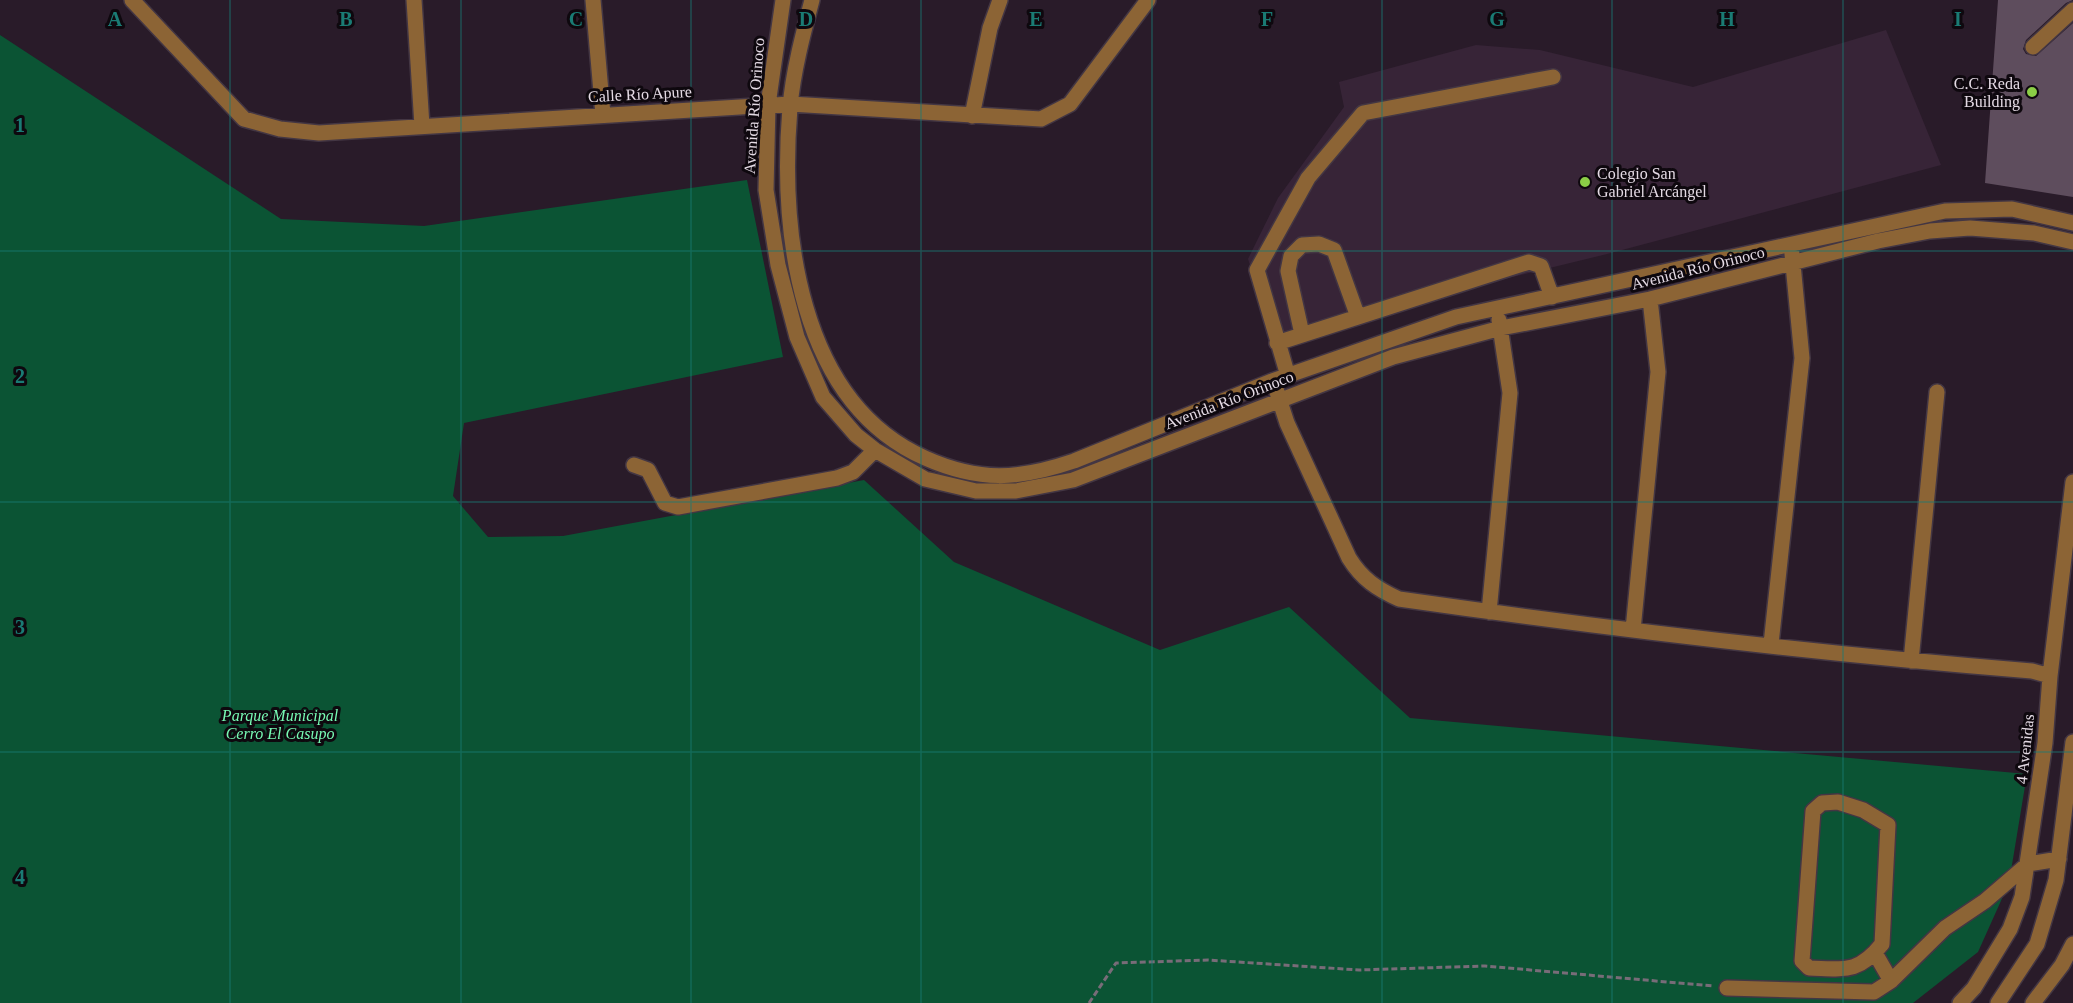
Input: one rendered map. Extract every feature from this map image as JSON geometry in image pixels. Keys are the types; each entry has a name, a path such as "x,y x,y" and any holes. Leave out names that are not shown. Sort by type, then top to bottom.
{"street":[{"name":"Calle Río Apure","path":"132,0 244,119 269,126 320,133 790,104 1041,119 1070,104 1148,0"},
{"path":"414,0 422,126"},
{"path":"593,0 603,115"},
{"name":"Avenida Río Orinoco","path":"783,0 768,105 766,167 771,228 786,300 812,374 823,397 839,417 875,450 925,478 976,491 1016,491 1073,480 1393,357 1501,328 1650,299 1878,242 1951,229 2002,229 2073,242"},
{"name":"Avenida Río Orinoco","path":"812,0 790,104 786,179 797,270 817,338 829,366 854,407 892,441 946,467 986,477 1005,477 1047,470 1272,381 1456,317 1945,211 2012,209 2073,223"},
{"path":"972,116 990,28 1000,0"},
{"path":"2033,47 2073,10"},
{"path":"1288,376 1258,276 1260,261 1308,178 1363,113 1553,77"},
{"path":"1302,334 1288,272 1291,256 1302,245 1319,244 1334,250 1358,317"},
{"path":"1771,644 1802,358 1794,263 1790,245"},
{"path":"1277,343 1529,262 1541,266 1552,297"},
{"path":"1633,630 1658,372 1650,299"},
{"path":"1489,612 1510,393 1502,352 1501,328 1495,308"},
{"path":"812,374 829,366"},
{"path":"1272,381 1287,423 1358,574 1376,588 1399,599 1633,630 1911,661 2032,671 2050,676"},
{"path":"1911,661 1938,392"},
{"path":"634,465 648,470 665,503 678,507 837,478 853,472 875,450"},
{"path":"1047,470 1050,486"},
{"name":"4 Avenidas","path":"1960,1003 1974,988 2010,929 2022,897 2045,743 2050,676 2073,482"},
{"path":"1998,1003 2037,944 2059,860 2073,742"},
{"path":"1838,802 1863,810 1888,825 1882,944 1875,953 1854,969 1804,966 1802,960 1813,811 1822,803 1838,802"},
{"path":"1733,993 1874,992 1891,981 1945,928 1985,901 2028,864 2059,860"},
{"path":"2033,1003 2062,965 2073,944"},
{"path":"1875,953 1891,981"}],"path":[{"path":"1089,1003 1116,963 1208,960 1359,970 1485,966 1733,993"}],"shaded area":[{"name":"Colegio San Gabriel Arcángel","path":"1886,30 1941,165 1607,254 1438,295 1278,349 1248,259 1278,198 1344,107 1339,82 1476,45 1540,50 1693,87"}],"green space":[{"name":"Parque Municipal Cerro El Casupo","path":"0,35 281,219 424,226 747,180 783,357 464,423 453,496 488,537 563,536 864,480 954,562 1160,650 1289,607 1410,718 2027,774 2009,883 1978,952 1913,1003 0,1003"}],"building":[{"name":"C.C. Reda Building","path":"1998,0 2073,0 2066,3 2026,40 2023,49 2026,54 2036,56 2073,23 2073,197 1985,183"}],"place":[{"name":"C.C. Reda Building","path":"2032,92"},
{"name":"Colegio San Gabriel Arcángel","path":"1585,182"}]}
